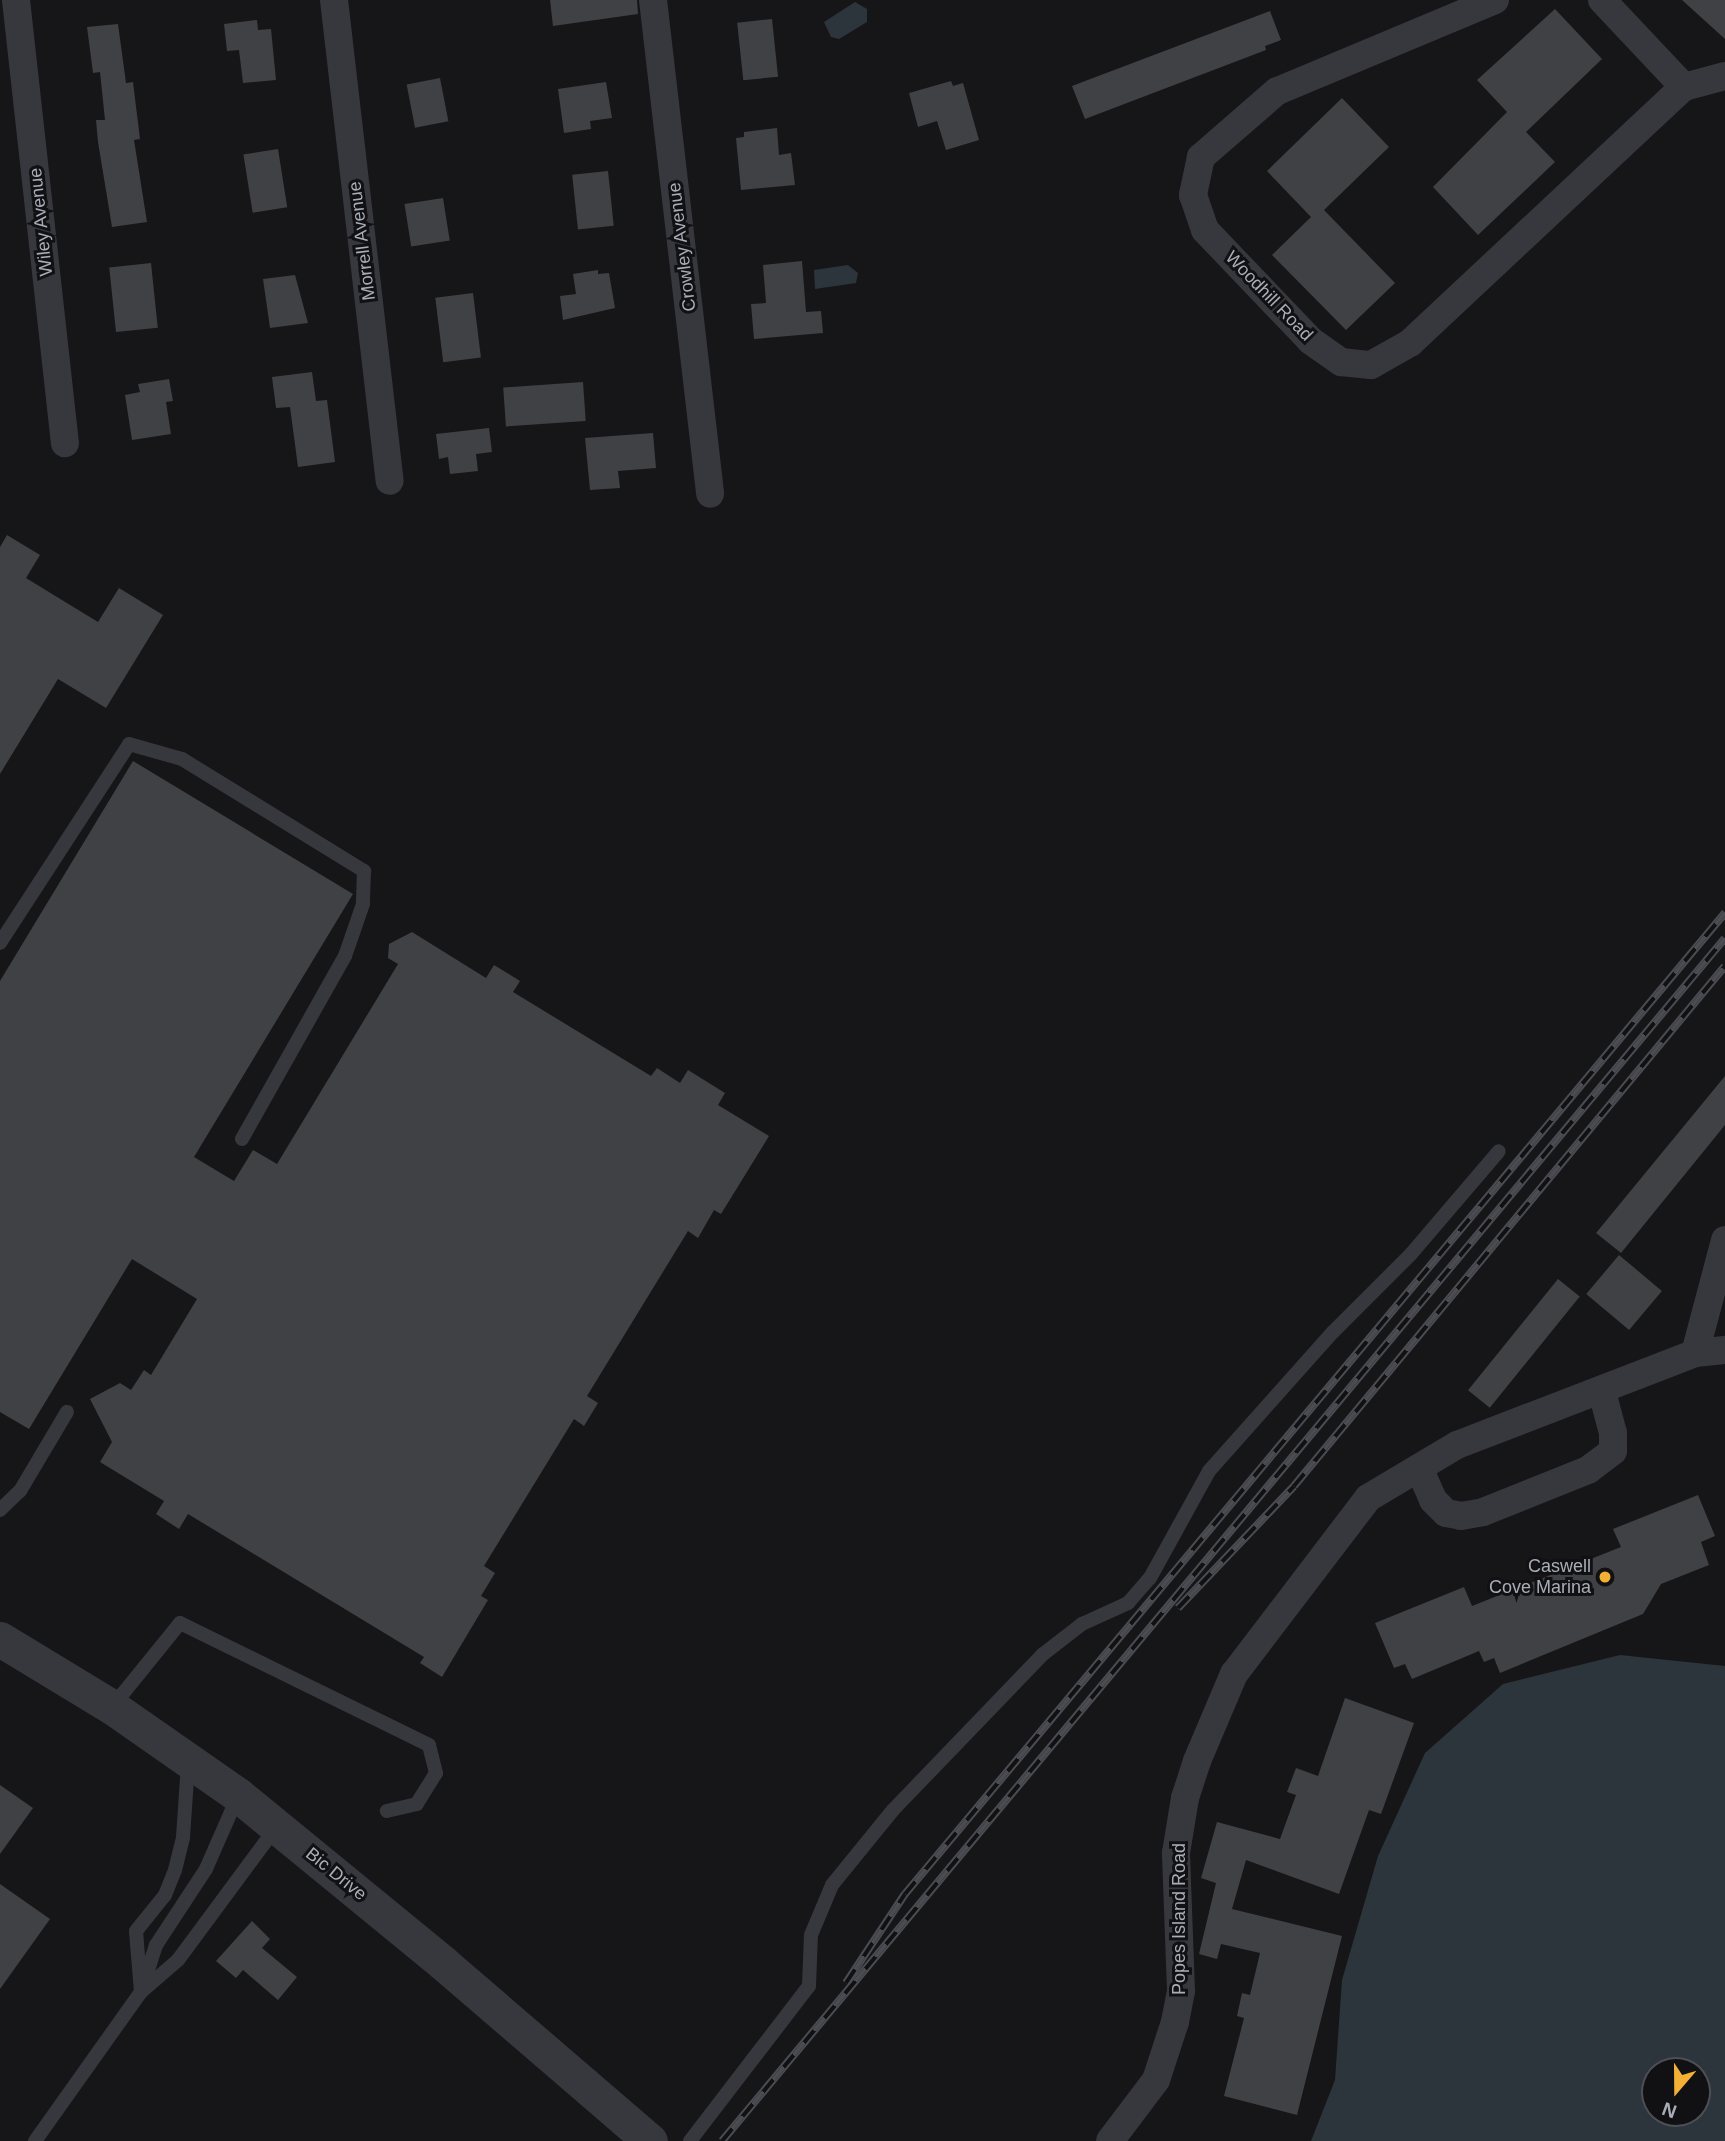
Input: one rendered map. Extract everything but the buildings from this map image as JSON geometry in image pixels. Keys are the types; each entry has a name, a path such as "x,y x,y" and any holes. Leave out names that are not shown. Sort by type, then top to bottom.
{"street":[{"name":"Wiley Avenue","path":"16,0 65,443"},
{"name":"Morrell Avenue","path":"334,0 390,481"},
{"name":"Crowley Avenue","path":"653,0 710,494"},
{"name":"Woodhill Road","path":"1495,0 1277,91 1201,157 1193,195 1205,230 1311,341 1341,362 1371,365 1410,343 1684,88"},
{"path":"1602,0 1684,88 1725,76"},
{"path":"1695,1353 1725,1240"},
{"name":"Popes Island Road","path":"1110,2141 1156,2080 1175,2022 1181,1991 1176,1853 1185,1798 1234,1674 1368,1498 1457,1445 1602,1392 1695,1353 1725,1350"},
{"path":"1419,1468 1433,1500 1446,1513 1461,1516 1483,1512 1588,1471 1613,1451 1613,1433 1602,1392"},
{"name":"Bic Drive","path":"0,1639 113,1707 238,1795 650,2141"}],"lane":[{"path":"0,943 129,744 183,759 364,872 363,904 345,956 242,1139"},
{"path":"690,2141 809,1986 811,1935 832,1885 876,1831 1042,1655 1082,1624 1128,1603 1150,1578 1209,1471 1333,1332 1411,1254 1499,1151"},
{"path":"0,1510 20,1490 67,1412"},
{"path":"113,1707 180,1623 429,1745 436,1773 417,1804 387,1811"},
{"path":"141,1992 136,1931 165,1895 175,1870 183,1837 188,1758"},
{"path":"141,1992 156,1945 206,1869 238,1795"},
{"path":"35,2141 141,1992 178,1960 277,1826"}],"shaded area":[{"path":"855,2 867,9 867,22 839,39 831,37 824,22"},
{"path":"848,265 858,273 856,283 815,289 814,270"},
{"path":"1620,1655 1725,1666 1725,2141 1311,2141 1335,2080 1342,1980 1378,1856 1425,1753 1503,1684"}],"railway":[{"path":"846,1983 905,1894 1725,913"},
{"path":"722,2141 1725,938"},
{"path":"1178,1608 1294,1486 1725,966"}],"place":[{"name":"Caswell Cove Marina","path":"1605,1577"}]}
